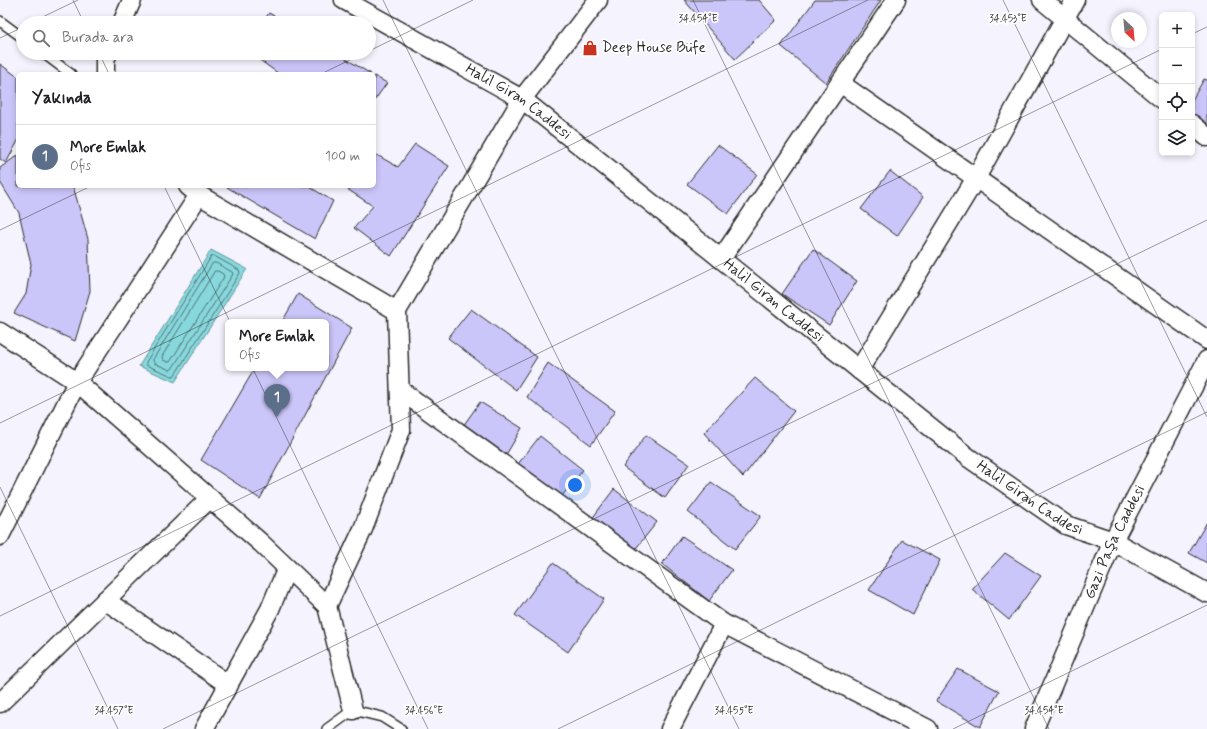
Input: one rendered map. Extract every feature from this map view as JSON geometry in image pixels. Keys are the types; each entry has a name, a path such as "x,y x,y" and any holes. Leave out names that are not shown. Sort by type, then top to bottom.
{"street":[{"path":"125,16 132,0"},
{"name":"Halil Giran Caddesi","path":"344,0 373,16"},
{"path":"327,606 364,529 401,430 397,311 522,99 598,0"},
{"path":"721,259 896,0"},
{"path":"1042,0 1159,97"},
{"path":"859,370 976,178 1075,0"},
{"name":"Halil Giran Caddesi","path":"376,18 522,99 969,458 1066,525 1113,541 1207,593"},
{"path":"105,60 105,72"},
{"path":"840,83 1207,340"},
{"path":"1195,127 1207,137"},
{"path":"0,536 76,382 193,191 397,311"},
{"path":"0,332 76,382 261,543 327,606 353,710"},
{"name":"Gazi Paşa Caddesi","path":"1034,729 1113,541 1207,360"},
{"path":"400,390 724,624 928,729"},
{"path":"0,702 210,498"},
{"path":"204,729 270,609 287,568"},
{"path":"105,600 229,684"},
{"path":"670,729 724,624"}],"lane":[{"path":"0,21 16,33"},
{"path":"53,60 69,72"},
{"path":"327,729 353,710 382,717 401,729"}],"water":[{"path":"211,250 247,269 175,382 139,366"}],"building":[{"path":"684,0 759,0 776,20 735,59"},
{"path":"815,0 881,0 826,83 781,46"},
{"path":"269,13 274,16 267,16"},
{"path":"260,60 348,60 368,72 276,72"},
{"path":"0,64 16,76 16,145 6,163 0,159"},
{"path":"376,77 387,83 376,98"},
{"path":"1204,79 1207,80 1207,128 1195,122 1195,95"},
{"path":"415,144 449,166 391,256 354,228 373,206 347,189 376,188 376,155 398,167"},
{"path":"718,145 757,174 728,214 687,184"},
{"path":"16,156 16,188 74,188 88,239 90,291 75,341 14,313 26,294 31,264 19,213 0,182 0,168"},
{"path":"890,171 923,197 897,236 861,209"},
{"path":"228,188 311,188 333,201 315,239"},
{"path":"813,249 857,281 829,325 782,294"},
{"path":"298,294 352,328 329,371 329,319 284,319"},
{"path":"471,309 537,357 516,390 448,338"},
{"path":"548,363 615,411 591,445 527,397"},
{"path":"253,371 329,371 260,499 201,460"},
{"path":"755,378 794,411 743,477 704,433"},
{"path":"480,402 522,428 501,463 458,433"},
{"path":"646,435 689,464 665,498 623,467"},
{"path":"540,436 583,470 557,502 514,469"},
{"path":"711,482 761,516 735,549 688,512"},
{"path":"614,489 657,522 633,552 591,520"},
{"path":"1207,522 1207,563 1189,553"},
{"path":"682,536 732,570 709,601 662,564"},
{"path":"902,540 940,560 913,615 869,590"},
{"path":"1005,553 1041,576 1009,620 972,589"},
{"path":"553,563 604,599 568,652 515,615"},
{"path":"958,669 999,691 980,727 936,701"}],"place":[{"name":"Deep House Büfe","path":"590,48"},
{"name":"More Emlak","path":"277,417"}]}
